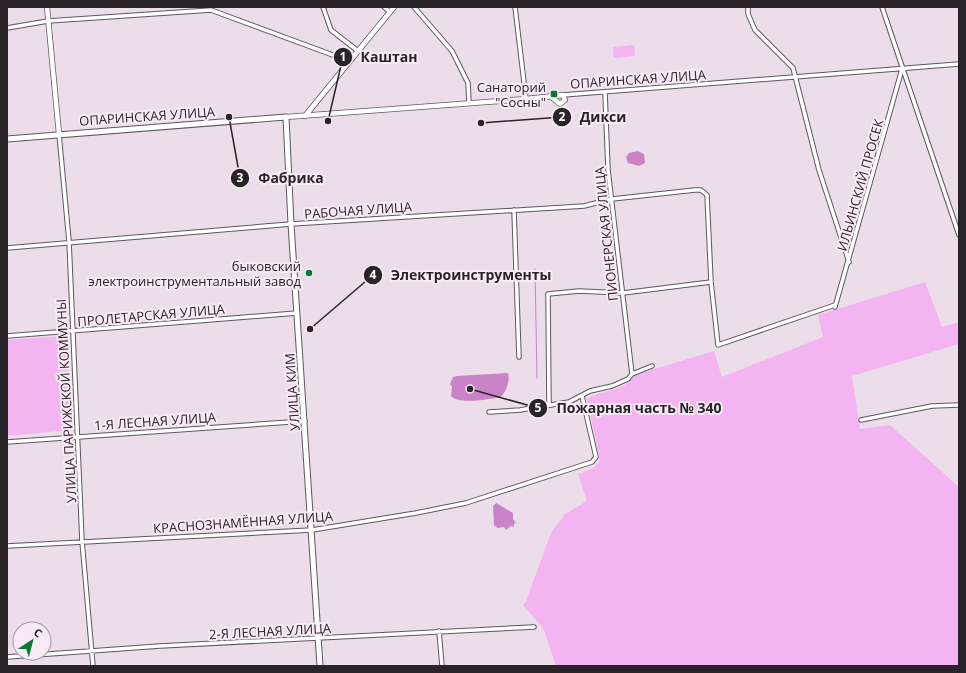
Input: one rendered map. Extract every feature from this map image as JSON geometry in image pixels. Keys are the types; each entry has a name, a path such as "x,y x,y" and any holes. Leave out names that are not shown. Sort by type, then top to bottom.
{"main road":[{"name":"ОПАРИНСКАЯ УЛИЦА","path":"7,138 286,117"},
{"name":"УЛИЦА КИМ","path":"286,117 291,224 320,666"}],"street":[{"path":"47,7 58,134"},
{"path":"323,7 331,30 358,51"},
{"path":"384,7 390,12"},
{"path":"305,116 394,7"},
{"path":"414,7 452,51 468,83 469,103"},
{"path":"515,7 526,99"},
{"path":"748,7 748,14 755,30 793,68 794,78 819,170 849,262"},
{"path":"882,7 959,235"},
{"path":"7,28 48,21 211,9 349,61"},
{"name":"ОПАРИНСКАЯ УЛИЦА","path":"286,117 959,64"},
{"name":"ИЛЬИНСКИЙ ПРОСЕК","path":"712,282 718,346 835,306 849,262 902,69"},
{"name":"ПИОНЕРСКАЯ УЛИЦА","path":"605,92 608,170 632,374"},
{"path":"550,96 562,104 565,100 563,95"},
{"name":"УЛИЦА ПАРИЖСКОЙ КОММУНЫ","path":"58,134 69,241 82,541 93,666"},
{"name":"РАБОЧАЯ УЛИЦА","path":"7,248 69,241 291,224 584,206 612,199 701,190 707,196 712,282"},
{"path":"514,210 520,356"},
{"path":"550,405 548,294 579,291 623,293 712,282"},
{"name":"ПРОЛЕТАРСКАЯ УЛИЦА","path":"7,336 73,332 297,313"},
{"path":"489,412 520,410 569,402 590,391 612,386 628,379 632,374 652,366"},
{"name":"КРАСНОЗНАМЁННАЯ УЛИЦА","path":"7,546 312,530 416,513 466,503 592,462 596,457 582,396"},
{"path":"861,420 932,406 959,404"},
{"name":"1-Я ЛЕСНАЯ УЛИЦА","path":"7,442 305,421"},
{"name":"2-Я ЛЕСНАЯ УЛИЦА","path":"7,657 92,650 534,627"},
{"path":"439,631 442,666"}],"shaded area":[{"path":"634,45 635,56 614,58 613,47"},
{"path":"638,151 644,154 645,163 639,166 628,163 626,157 629,153"},
{"path":"925,282 942,327 959,322 959,344 852,376 860,429 890,425 959,487 959,666 556,666 543,628 523,605 526,601 551,533 565,514 587,501 578,474 594,468 600,460 587,399 625,385 635,375 714,351 722,377 823,337 818,315"},
{"path":"66,336 71,430 7,436 7,340"},
{"path":"508,373 508,385 501,397 467,401 455,399 451,396 452,387 450,384 453,377"},
{"path":"496,503 513,513 513,519 516,523 514,524 514,527 511,526 506,530 504,527 498,528 494,525 493,506"}],"waterway":[{"path":"535,269 537,378"}],"place":[{"name":"Санаторий \"Сосны\"","path":"554,94"},
{"name":"Фабрика","path":"229,117"},
{"name":"Каштан","path":"328,121"},
{"name":"Дикси","path":"481,123"},
{"name":"быковский электроинструментальный завод","path":"309,273"},
{"name":"Электроинструменты","path":"310,329"},
{"name":"Пожарная часть № 340","path":"470,389"}]}
